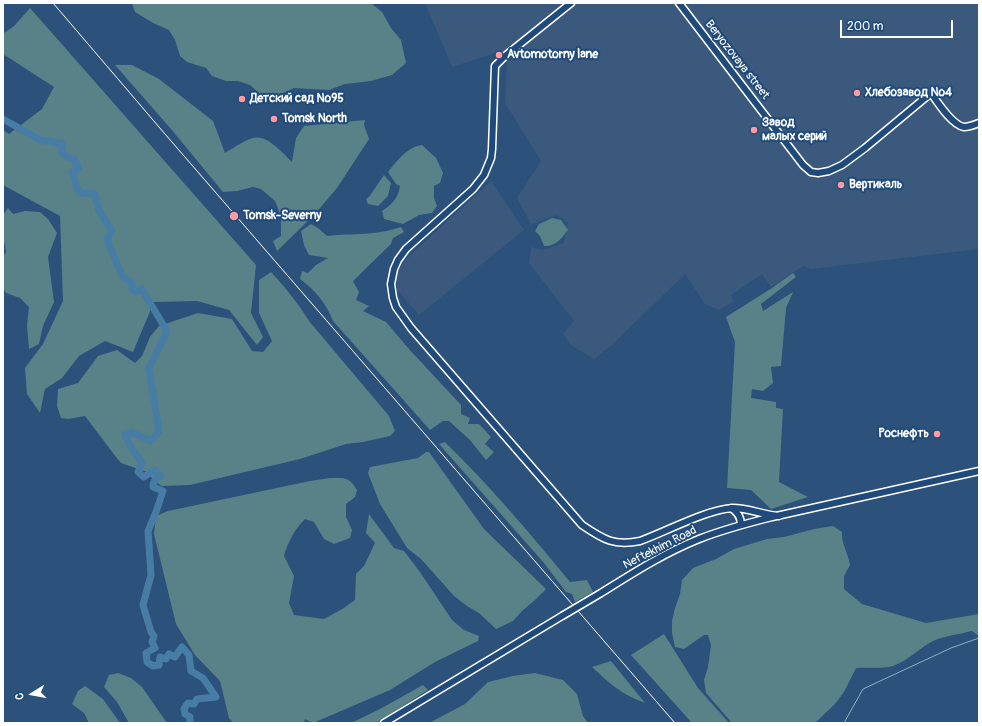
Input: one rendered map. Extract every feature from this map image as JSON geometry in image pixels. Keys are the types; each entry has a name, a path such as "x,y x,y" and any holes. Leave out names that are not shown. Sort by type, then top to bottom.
{"street":[{"path":"571,3 504,56 495,66 492,150 491,158 486,171 473,188 402,252 394,269 391,284 396,306 411,328 582,525 597,535 609,541 628,544 640,541 717,511 731,508 779,516"},
{"name":"Beryozovaya street","path":"679,3 803,165 811,172 824,172 842,165 865,148 931,93 954,122 960,126 965,127 979,123"},
{"name":"Neftekhim Road","path":"384,723 652,562 700,539 741,525 979,471"},
{"path":"731,508 739,515 741,525"}],"shaded area":[{"path":"425,3 979,3 979,249 811,269 803,266 771,287 762,274 731,295 734,302 719,310 705,304 685,274 612,345 594,359 572,346 563,334 574,321 529,263 531,247 543,250 564,243 568,223 557,215 531,224 517,198 541,161 505,103 507,62 499,52 452,67"},
{"path":"491,181 524,230 419,315 397,290 399,270 405,260"}],"green space":[{"path":"132,3 371,3 382,12 391,28 401,40 406,63 392,75 371,81 345,84 329,90 294,88 281,94 259,93 250,85 238,81 226,81 212,76 206,68 187,62 180,56 175,40 169,30 153,23 135,12"},
{"path":"30,8 256,265 251,313 263,337 257,345 229,310 197,301 154,302 133,352 105,341 79,356 62,378 45,389 40,413 27,394 25,368 43,344 63,301 60,216 3,185 3,130 9,134 42,109 54,87 3,54 3,34 14,26"},
{"path":"115,65 132,65 159,79 213,121 225,153 250,139 262,138 273,144 292,162 296,138 304,126 365,120 364,125 369,139 337,188 314,215 277,251 273,241 281,236 281,216 275,201 261,189 253,187 237,191 223,192"},
{"path":"422,145 436,158 443,173 440,183 434,186 434,198 437,206 432,213 419,215 403,224 384,219 382,211 394,201 400,186 396,184 388,172 407,152 417,146"},
{"path":"384,175 391,183 388,196 378,206 368,204 366,199"},
{"path":"8,208 13,214 25,211 40,212 48,219 57,233 48,257 54,302 43,326 39,344 29,349 27,325 29,307 20,298 6,293 3,288 3,255 6,253 5,244 3,242 3,215"},
{"path":"552,218 561,220 568,230 561,239 552,245 544,246 540,236 535,231 539,224"},
{"path":"311,224 327,236 382,232 401,227 404,232 393,238 391,244 353,281 359,292 356,300 369,306 363,311 386,322 461,405 461,414 470,418 468,424 479,424 491,437 485,444 494,452 486,460 470,440 449,421 443,421 430,430 333,321 320,297 300,279 302,271 308,273 316,265 328,258 309,255 304,245 301,231"},
{"path":"271,272 291,295 309,321 389,416 395,431 390,436 346,444 300,459 190,485 162,486 154,481 147,472 121,463 85,416 68,419 61,418 57,406 58,389 78,383 98,356 117,350 135,363 142,356 150,337 159,326 198,313 232,319 252,351 263,352 272,341 259,313 259,280"},
{"path":"793,273 796,277 761,304 763,311 793,292 786,308 781,366 771,367 773,383 763,391 752,389 751,398 776,402 776,408 783,409 779,482 808,497 771,509 751,490 727,488 735,342 726,317"},
{"path":"445,442 509,510 570,582 587,580 593,592 575,602 572,594 566,592 544,563 439,444"},
{"path":"426,452 429,452 484,529 546,589 513,621 496,629 479,613 454,596 421,559 407,548 380,504 368,473 370,467 418,458"},
{"path":"330,478 349,480 357,490 355,497 346,504 346,517 352,530 350,538 334,544 324,539 314,522 305,519 298,527 284,556 294,576 289,603 294,615 324,619 355,600 356,574 364,566 375,543 366,533 369,514 394,548 404,551 452,620 464,630 479,636 478,641 435,662 390,690 313,723 305,719 304,723 233,723 229,718 220,681 195,655 176,624 154,534 156,516 168,511"},
{"path":"833,526 842,532 850,565 844,576 844,589 862,604 926,623 979,614 979,636 972,631 947,636 933,641 904,661 893,666 856,668 844,692 835,704 815,723 732,723 706,693 704,680 708,667 711,645 708,635 704,635 684,649 675,647 672,633 672,621 680,594 682,580 693,568 716,559 734,549 767,539 784,537 814,529"},
{"path":"664,634 698,688 729,723 692,723 631,655"},
{"path":"611,661 645,703 616,688 592,667"},
{"path":"118,673 131,678 142,687 167,723 129,723 117,702 104,687 109,675"},
{"path":"535,673 563,680 577,694 583,716 588,723 429,723 465,704 488,682"},
{"path":"423,685 428,690 376,723 351,723 380,709"},
{"path":"85,686 103,699 120,723 89,723 84,713 72,704 78,691"}],"waterway":[{"path":"3,119 42,141 62,143 62,153 74,159 78,168 72,172 77,188 81,193 95,194 99,211 112,231 107,239 122,276 132,283 132,289 136,292 141,288 167,331 149,368 159,432 151,441 131,432 125,435 132,449 142,462 138,472 144,477 154,470 161,476 155,480 153,487 163,491 148,531 151,575 143,605 151,632 154,636 152,642 155,648 146,653 147,662 153,666 159,665 160,657 166,659 169,654 175,657 182,647 189,655 191,671 203,678 216,697 197,699 194,704 188,703 184,709 185,714 190,717 190,723"},
{"path":"844,723 863,689 951,648 979,638"}],"railway":[{"path":"53,3 675,723"}],"place":[{"name":"Avtomotorny lane","path":"499,55"},
{"name":"Хлебозавод №4","path":"857,93"},
{"name":"Детский сад №95","path":"242,99"},
{"name":"Tomsk North","path":"274,119"},
{"name":"Завод малых серий","path":"754,130"},
{"name":"Вертикаль","path":"841,185"},
{"name":"Tomsk-Severny","path":"234,216"},
{"name":"Роснефть","path":"937,434"}]}
